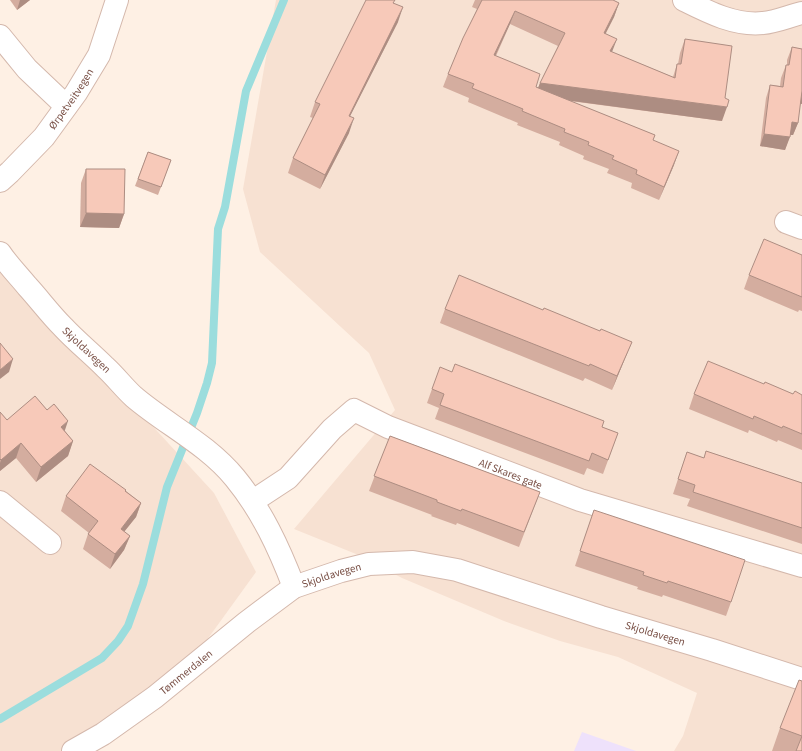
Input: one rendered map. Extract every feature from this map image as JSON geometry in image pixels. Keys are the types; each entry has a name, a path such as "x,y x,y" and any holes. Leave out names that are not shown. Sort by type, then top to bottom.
{"street":[{"name":"Ørpetveitvegen","path":"0,181 44,137 76,93 99,55 117,0"},
{"path":"684,0 705,11 727,19 751,24 773,22 802,13"},
{"path":"0,36 28,69 66,106"},
{"name":"Skjoldavegen","path":"0,253 63,327 133,396 153,412 182,431 220,461 253,501 280,552 294,587 341,571 369,564 413,562 457,570 601,617 802,679"},
{"name":"Alf Skares gate","path":"253,501 288,478 332,429 354,410 388,427 580,500 802,566"},
{"path":"0,502 50,543"},
{"name":"Tømmerdalen","path":"73,751 103,734 155,697 247,622 294,587"}],"shaded area":[{"path":"276,0 802,0 802,751 674,751 683,736 697,693 618,657 560,641 504,621 402,578 356,554 294,529 395,410 369,353 260,252 243,189"},
{"path":"0,255 101,370 214,493 256,572 175,684 60,751 0,751"},
{"path":"582,732 636,751 574,751"}],"building":[{"path":"366,0 395,0 393,3 403,7 349,116 354,118 325,175 293,158 320,104 315,102"},
{"path":"482,0 613,0 619,3 604,33 617,39 610,51 675,78 677,64 681,64 685,39 732,46 725,98 729,100 727,107 540,83 565,33 515,11 494,55 540,74 536,87 655,135 653,140 679,151 664,187 636,174 637,170 612,159 614,156 588,145 589,142 564,132 565,129 522,111 523,109 472,88 474,84 448,74 463,38"},
{"path":"792,47 802,49 802,91 798,123 792,122 790,137 764,134 770,85 783,87 786,65 789,65"},
{"path":"148,152 171,160 161,187 138,179"},
{"path":"86,169 125,169 124,214 86,213"},
{"path":"764,239 802,255 802,297 749,275"},
{"path":"459,275 543,310 544,308 600,331 601,329 632,342 617,376 590,364 589,366 445,309"},
{"path":"0,343 13,359 0,370"},
{"path":"708,361 764,384 765,382 793,394 795,391 802,395 802,434 783,426 782,428 754,416 753,419 694,394"},
{"path":"455,364 604,421 602,427 618,433 608,460 592,453 589,461 440,405 444,394 432,389 440,367 452,372"},
{"path":"35,396 47,410 54,404 68,421 61,427 73,441 41,467 21,443 1,460 0,412 7,420"},
{"path":"390,436 540,492 524,532 462,509 461,511 437,502 437,500 374,476"},
{"path":"706,451 802,483 802,528 693,492 695,485 678,479 687,452 704,458"},
{"path":"90,464 126,490 125,491 141,503 121,529 130,536 115,554 88,534 98,521 66,496"},
{"path":"594,510 745,560 731,602 668,581 667,583 643,575 644,572 580,551"},
{"path":"799,680 802,681 802,736 780,728"},
{"path":"802,736 802,751 796,751"}],"waterway":[{"path":"0,719 102,658 118,641 128,626 143,584 167,487 197,413 212,363 218,229 225,207 246,91 284,0"}]}
